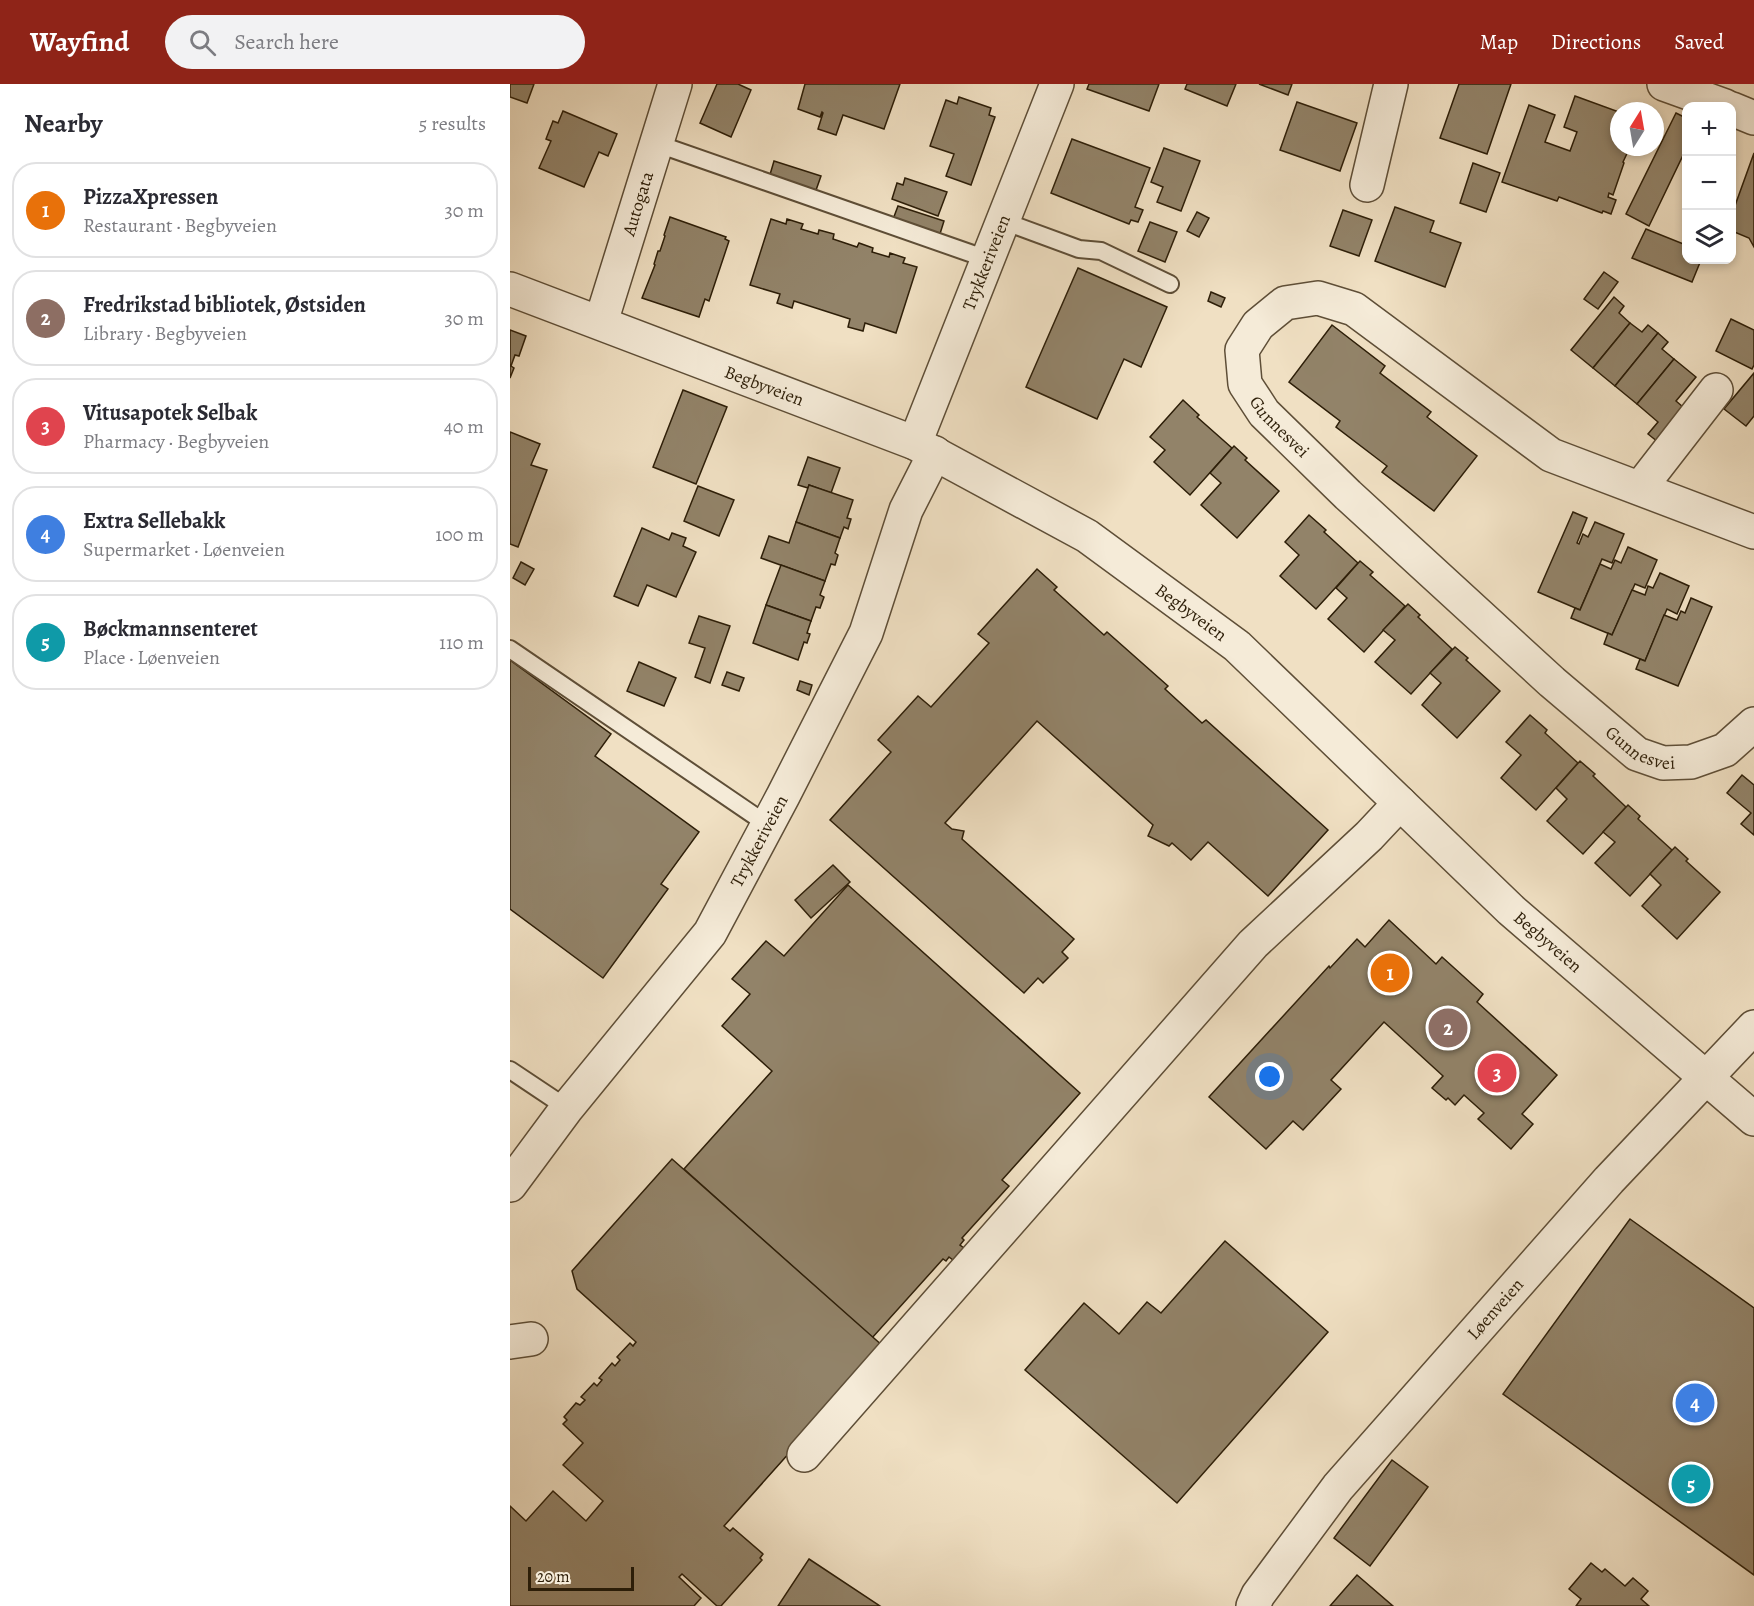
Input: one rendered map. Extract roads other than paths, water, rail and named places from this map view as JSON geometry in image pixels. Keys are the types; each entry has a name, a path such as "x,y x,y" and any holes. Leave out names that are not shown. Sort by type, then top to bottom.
{"street":[{"name":"Autogata","path":"601,322 675,84"},
{"name":"Trykkeriveien","path":"510,1185 567,1108 710,933 866,633 987,260 1057,84"},
{"path":"1367,185 1390,84"},
{"path":"1674,86 1715,102"},
{"path":"1736,111 1754,117"},
{"name":"Begbyveien","path":"510,289 925,448 1087,536 1237,646 1511,910 1754,1119"},
{"name":"Gunnesvei","path":"1754,532 1551,455 1354,309 1318,298 1285,303 1258,325 1242,350 1245,384 1264,413 1348,495 1543,675 1636,754 1664,763 1691,762 1725,750 1754,724"},
{"path":"1640,488 1716,390"},
{"path":"804,1455 1253,944 1369,836 1400,803"},
{"name":"Løenveien","path":"1253,1606 1258,1595 1338,1487 1609,1180 1754,1027"}],"lane":[{"path":"656,143 987,260"},
{"path":"1003,221 1079,249 1101,251 1170,284"},
{"path":"510,649 768,825"},
{"path":"510,1070 567,1108"}],"place":[{"name":"PizzaXpressen","path":"1390,973"},
{"name":"Fredrikstad bibliotek, Østsiden","path":"1448,1028"},
{"name":"Vitusapotek Selbak","path":"1497,1073"},
{"name":"Extra Sellebakk","path":"1695,1403"},
{"name":"Bøckmannsenteret","path":"1691,1484"}]}
